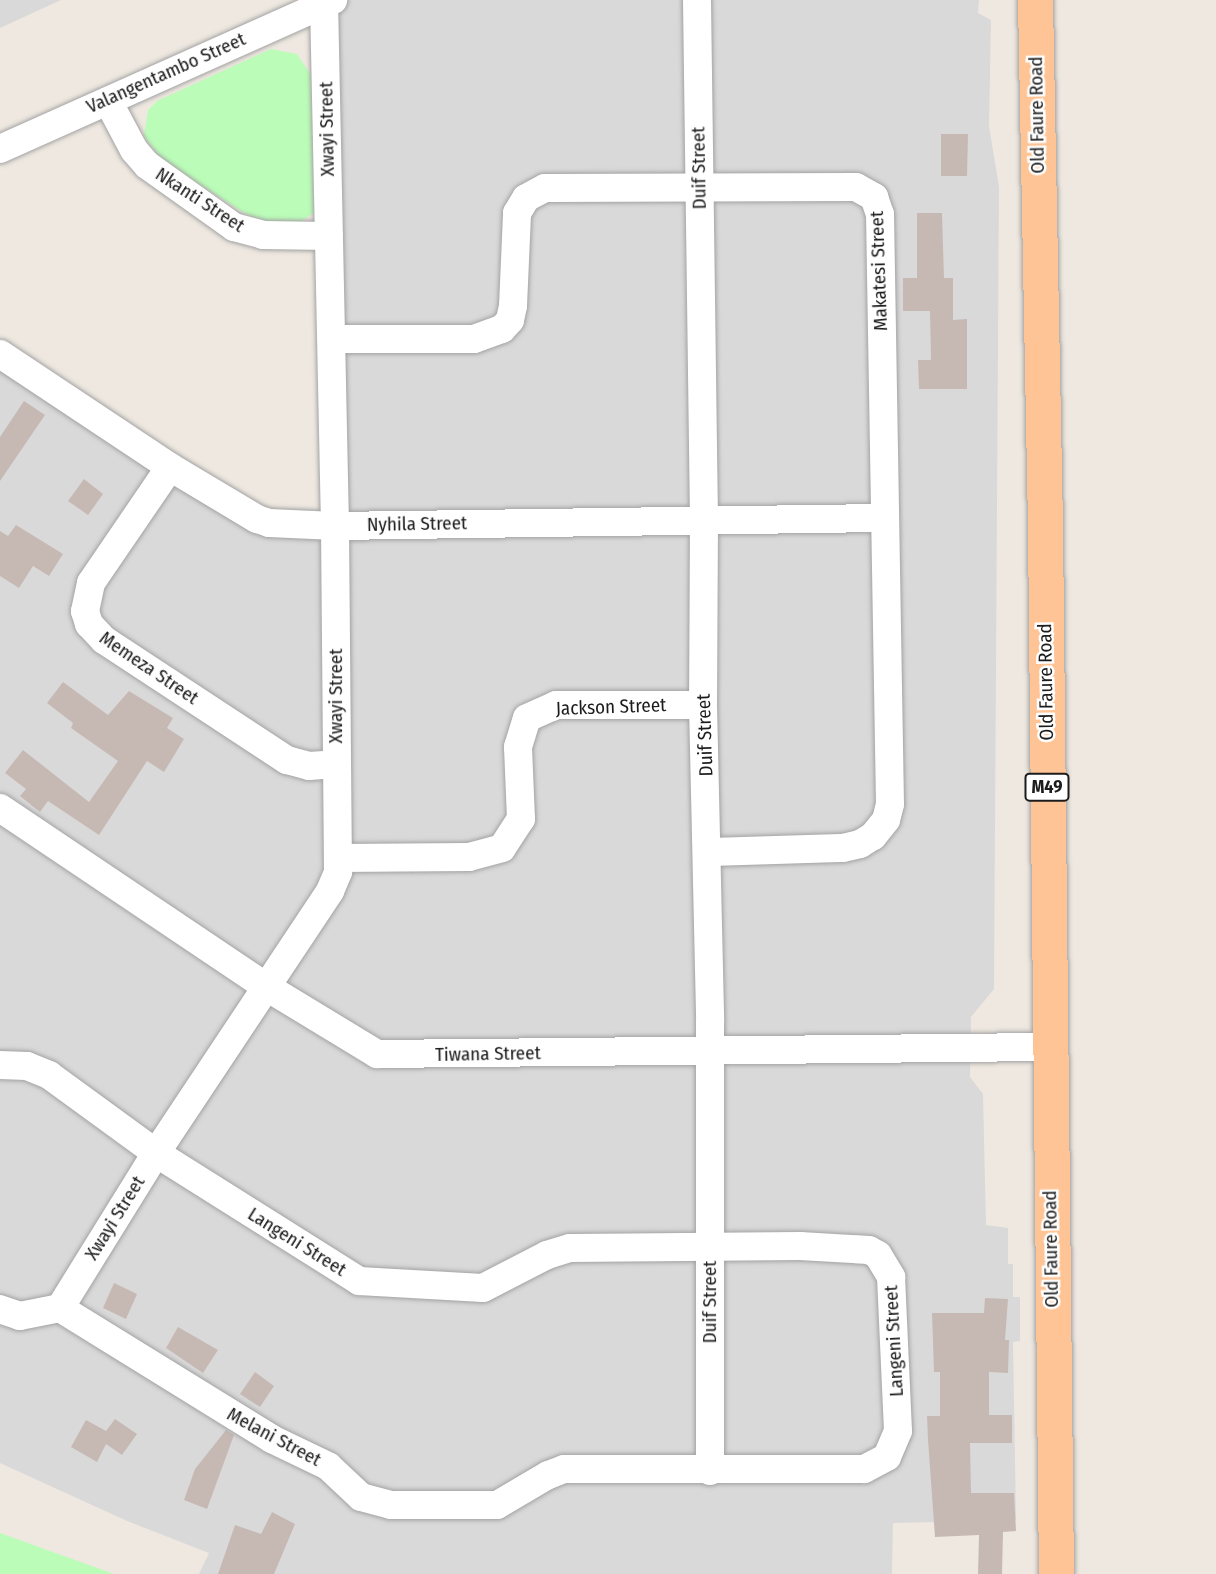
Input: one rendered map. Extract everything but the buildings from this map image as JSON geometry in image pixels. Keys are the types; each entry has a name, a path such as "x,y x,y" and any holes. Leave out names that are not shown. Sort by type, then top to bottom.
{"main road":[{"name":"Old Faure Road","path":"1035,0 1045,528 1056,1574"}],"street":[{"name":"Duif Street","path":"697,0 704,520 703,705 710,1051 710,1471"},
{"name":"Valangentambo Street","path":"0,149 328,1"},
{"name":"Xwayi Street","path":"60,1308 156,1153 330,891 338,872 328,1"},
{"name":"Nkanti Street","path":"108,101 134,150 147,165 234,227 264,235 329,236"},
{"name":"Makatesi Street","path":"332,339 474,339 502,329 510,320 513,306 517,213 526,198 545,188 856,187 870,192 878,204 890,804 886,820 873,836 860,844 842,848 708,852"},
{"name":"Nyhila Street","path":"0,354 170,467 263,522 335,526 883,518"},
{"name":"Memeza Street","path":"170,467 91,583 85,611 89,624 104,640 287,760 309,766 336,764"},
{"name":"Jackson Street","path":"339,858 469,857 502,848 521,819 518,747 527,718 556,705 703,705"},
{"name":"Tiwana Street","path":"0,808 265,986 377,1054 1049,1047"},
{"name":"Langeni Street","path":"0,1065 27,1066 49,1075 156,1153 359,1282 476,1289 489,1286 547,1255 570,1248 858,1248 878,1255 891,1277 898,1431 887,1457"},
{"path":"0,1309 20,1316 60,1308"},
{"name":"Melani Street","path":"60,1308 272,1439 328,1466 355,1492 370,1501 420,1507 491,1506 509,1501 548,1475 564,1469 864,1469 887,1457"}],"shaded area":[{"path":"0,0 61,0 0,28"},
{"path":"345,0 979,0 978,13 991,20 989,126 999,187 994,989 971,1017 970,1077 983,1094 986,1225 1008,1228 1008,1264 1013,1264 1013,1297 1020,1297 1020,1341 1013,1342 1016,1520 893,1523 892,1574 199,1574 209,1553 127,1521 0,1463 0,356 255,521 338,528 326,4"}],"green space":[{"path":"271,49 297,54 311,75 314,213 300,222 265,221 246,214 163,161 144,136 148,110 157,101"},
{"path":"0,1533 114,1574 0,1574"}]}
